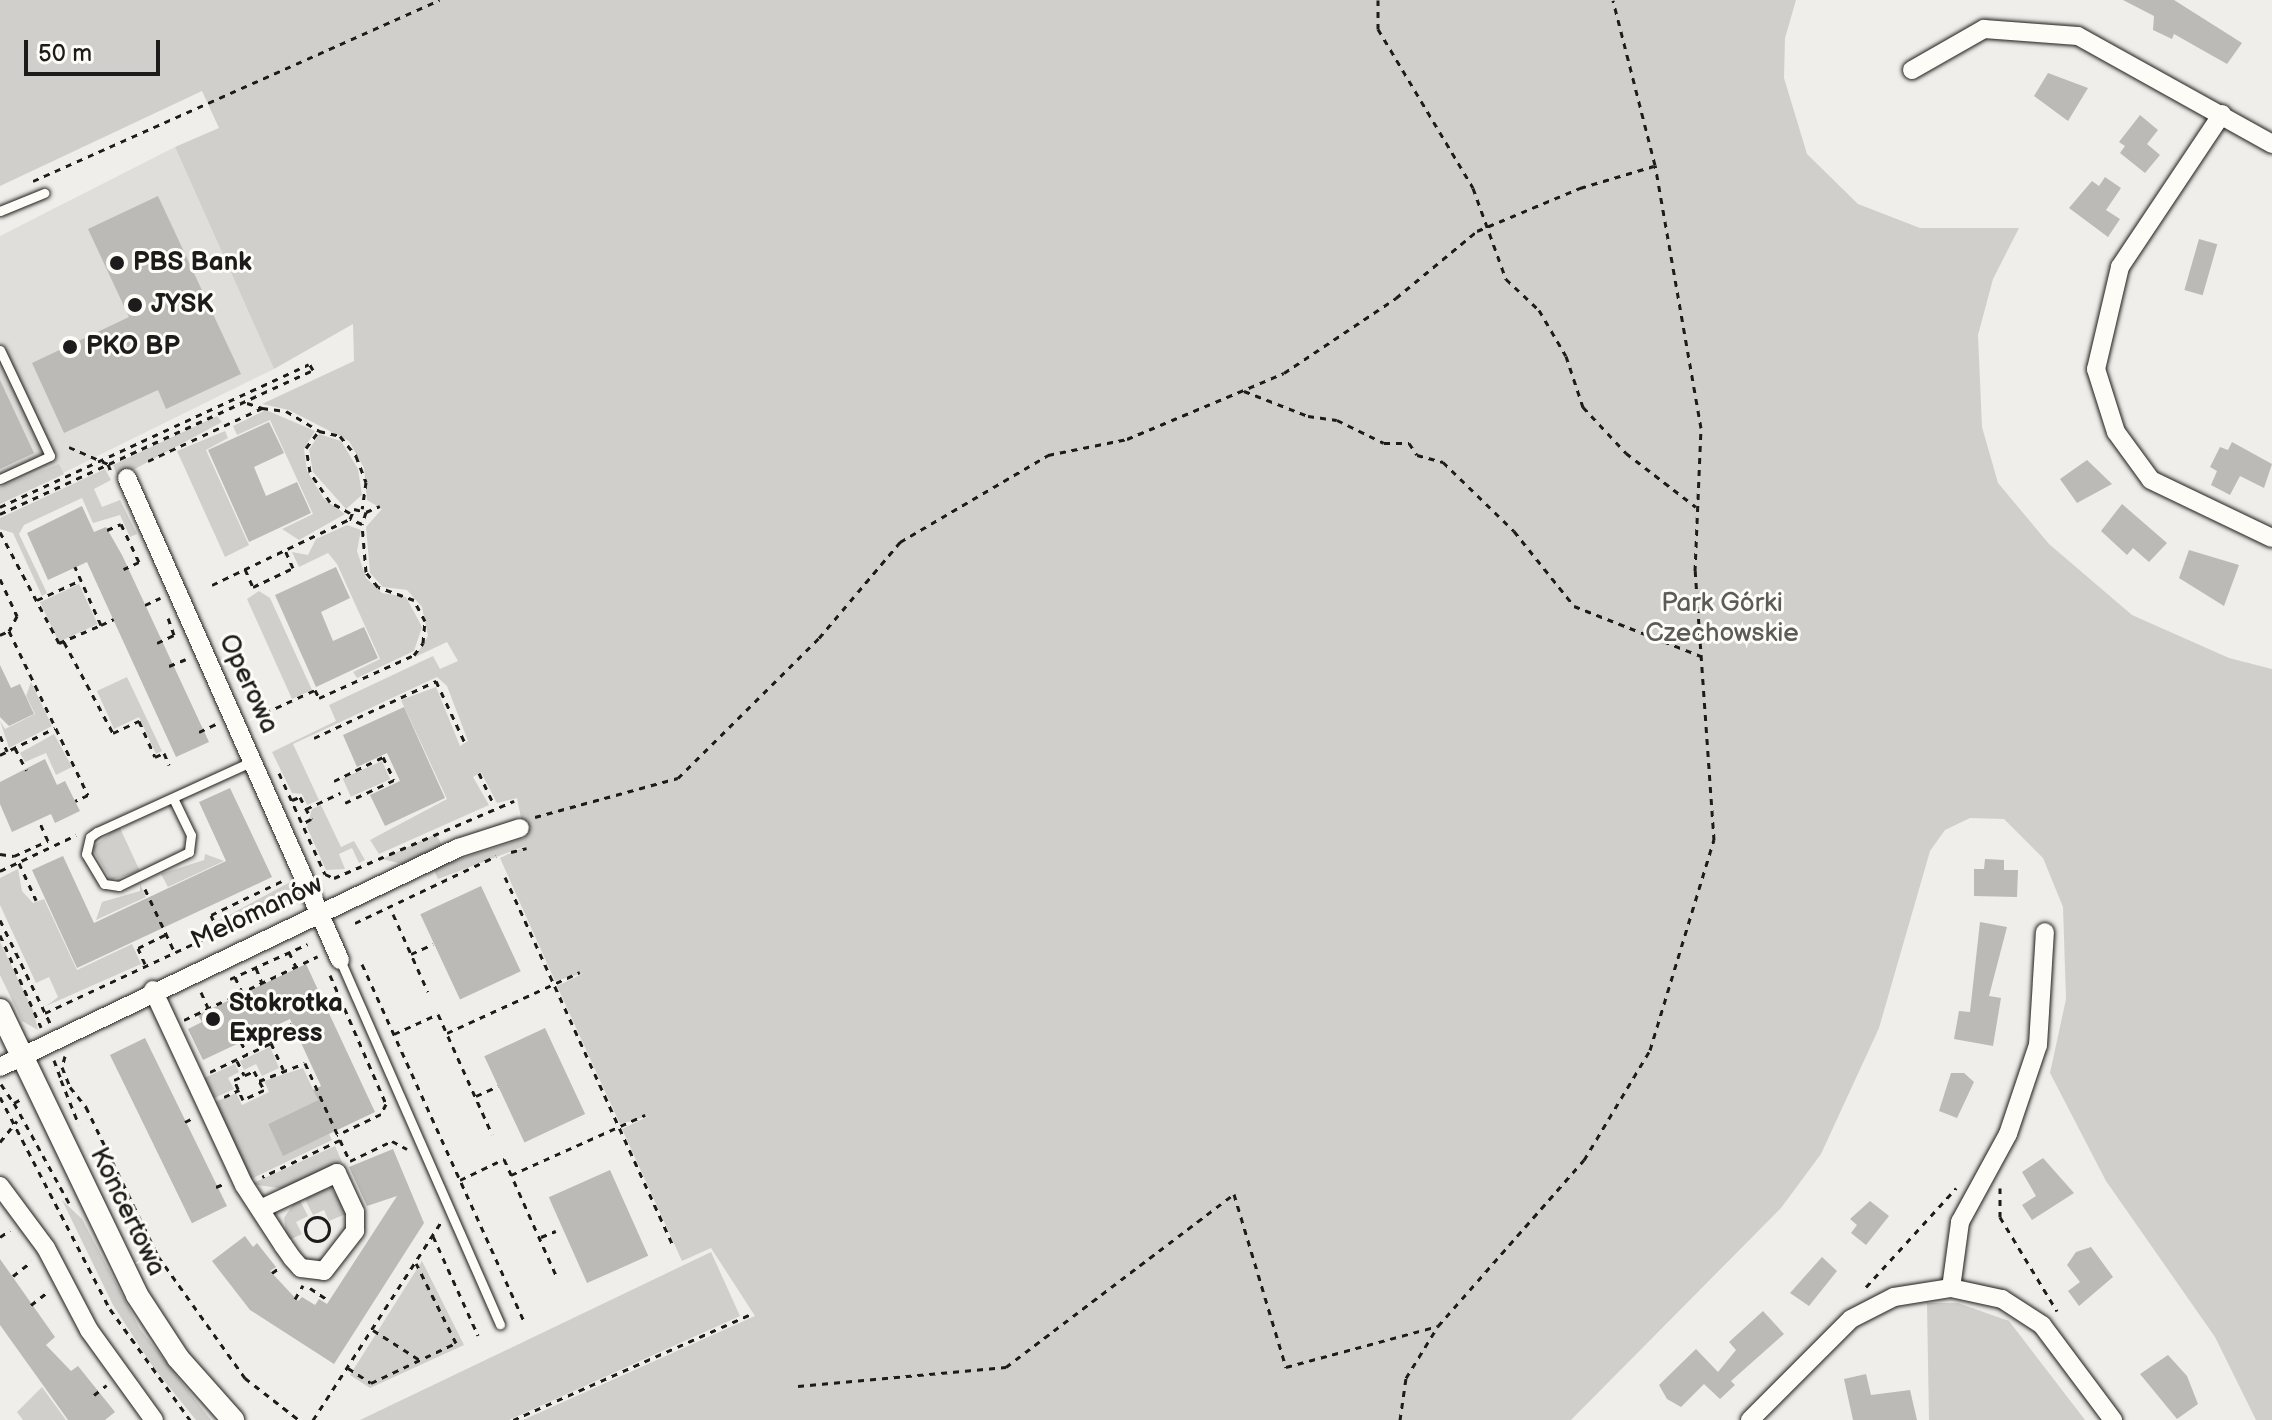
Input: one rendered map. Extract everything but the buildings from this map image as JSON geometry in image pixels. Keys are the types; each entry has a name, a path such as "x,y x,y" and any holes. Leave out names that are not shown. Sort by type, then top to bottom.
{"street":[{"path":"1912,70 1984,29 2078,36 2272,144"},
{"path":"2222,114 2120,267 2096,369 2116,432 2151,480 2272,538"},
{"name":"Operowa","path":"127,478 264,759 322,911 330,962"},
{"name":"Melomanów","path":"0,1067 20,1054 322,911 470,843 520,828"},
{"path":"1951,1288 1960,1222 2008,1134 2034,1060 2045,932"},
{"path":"153,990 244,1185 292,1258 313,1272 334,1265 355,1231 355,1212 337,1173 260,1209"},
{"name":"Koncertowa","path":"0,1010 137,1295 178,1358 233,1420"},
{"path":"0,1186 46,1248 89,1330 154,1420"},
{"path":"1750,1420 1851,1319 1894,1297 1951,1288 2002,1299 2042,1325 2113,1420"}],"lane":[{"path":"0,211 44,193"},
{"path":"0,350 50,456 0,479"},
{"path":"173,798 192,847 139,877 104,884 86,854 90,837 173,798 264,759"},
{"path":"330,962 500,1324"}],"path":[{"path":"27,183 439,0"},
{"path":"1378,0 1378,29 1437,121 1488,226 1506,279 1539,310 1566,356 1583,407 1626,453 1698,508"},
{"path":"1400,1420 1406,1378 1438,1326 1584,1160 1650,1050 1714,840 1701,656 1698,508 1701,428 1655,165 1613,0"},
{"path":"520,828 525,820 678,778 819,638 900,542 1048,455 1127,439 1284,373 1359,323 1488,226 1580,188 1655,165"},
{"path":"0,507 309,363 313,370 0,514"},
{"path":"1242,390 1308,416 1337,420 1384,443 1409,443 1417,455 1443,462 1514,531 1574,606 1701,656"},
{"path":"244,402 286,411 319,431 340,436 356,456 366,482 362,524 366,572 378,587 414,600 425,621 423,643 414,655 254,718"},
{"path":"148,461 262,408"},
{"path":"221,412 227,424"},
{"path":"319,431 306,448 310,472 330,502 350,513 380,506"},
{"path":"69,447 108,464"},
{"path":"350,513 350,519"},
{"path":"212,585 350,519 362,524"},
{"path":"107,530 121,524 139,562 124,569"},
{"path":"0,532 56,641 64,642 114,619"},
{"path":"245,569 253,587 293,568 285,550"},
{"path":"75,567 101,625"},
{"path":"0,579 17,616 9,631 0,635"},
{"path":"36,601 81,580"},
{"path":"145,605 166,595"},
{"path":"157,643 174,635 166,619 175,614"},
{"path":"9,631 88,795 75,801"},
{"path":"64,642 113,733 139,721 146,744 155,757 164,753 169,765"},
{"path":"169,666 185,658 189,666"},
{"path":"314,738 436,681 465,743"},
{"path":"248,705 259,727"},
{"path":"267,705 270,711"},
{"path":"209,709 219,731"},
{"path":"199,732 216,724"},
{"path":"0,755 55,728"},
{"path":"0,736 7,751"},
{"path":"15,747 26,770"},
{"path":"334,781 383,757 394,780 345,803"},
{"path":"264,759 292,800 325,874 334,878 494,805 514,801"},
{"path":"479,773 494,805"},
{"path":"306,809 340,793"},
{"path":"292,800 300,797 311,819 302,824"},
{"path":"0,854 14,856 48,841 40,823"},
{"path":"0,871 78,834"},
{"path":"355,923 527,848"},
{"path":"19,862 36,900"},
{"path":"218,931 211,915 295,875"},
{"path":"139,877 174,951"},
{"path":"505,877 672,1244"},
{"path":"45,1013 287,900"},
{"path":"393,914 428,992"},
{"path":"145,964 138,948 166,934"},
{"path":"411,954 433,944"},
{"path":"289,952 296,967"},
{"path":"170,1027 296,967 330,962 386,1104 381,1114 244,1185"},
{"path":"362,964 525,1323"},
{"path":"255,967 262,983"},
{"path":"447,1033 580,972"},
{"path":"235,977 242,992"},
{"path":"201,992 208,1008"},
{"path":"394,1034 438,1014 492,1134"},
{"path":"283,1069 267,1035 292,1024"},
{"path":"241,1042 247,1054"},
{"path":"195,1079 271,1043"},
{"path":"65,1056 62,1067 68,1088 86,1107 158,1256 245,1378 299,1420"},
{"path":"236,1059 244,1075"},
{"path":"259,1081 283,1069 305,1063 350,1161 392,1141 403,1144 413,1161"},
{"path":"254,1071 264,1090 243,1100 234,1080 244,1075 254,1071"},
{"path":"476,1097 498,1086"},
{"path":"0,1097 17,1121 110,1309 190,1420"},
{"path":"14,1103 58,1192 75,1210"},
{"path":"511,1175 645,1115"},
{"path":"0,1142 17,1121"},
{"path":"460,1180 504,1159 556,1275"},
{"path":"1866,1287 1958,1185"},
{"path":"2000,1188 2000,1217 2057,1311"},
{"path":"798,1386 1006,1367 1234,1194 1286,1367 1438,1326"},
{"path":"313,1420 441,1223 436,1210"},
{"path":"322,1215 331,1234 312,1244 302,1224 322,1215"},
{"path":"0,1237 14,1226"},
{"path":"540,1238 556,1231"},
{"path":"433,1236 478,1335"},
{"path":"13,1276 35,1258"},
{"path":"348,1368 371,1383 456,1343 416,1263"},
{"path":"304,1284 329,1301"},
{"path":"31,1305 50,1290"},
{"path":"513,1420 751,1314"},
{"path":"373,1330 420,1360"},
{"path":"94,1395 111,1382"}],"shaded area":[{"path":"175,147 274,369 0,504 0,236"}],"green space":[{"name":"Park Górki Czechowskie","path":"0,0 1796,0 1785,38 1784,78 1807,154 1858,204 1920,228 2019,228 1993,279 1978,335 1982,427 1998,483 2049,544 2132,615 2229,658 2272,669 2272,1420 2256,1420 2215,1337 2106,1181 2050,1073 2066,999 2063,907 2043,858 2004,819 1970,818 1945,830 1930,851 1879,1028 1821,1154 1781,1208 1571,1420 523,1420 755,1316 711,1248 682,1261 622,1129 649,1116 620,1124 557,986 584,973 555,981 500,858 528,845 438,879 433,868 525,838 517,798 497,803 481,772 473,777 489,805 379,854 370,840 447,799 401,700 436,687 460,746 468,741 447,686 437,677 293,744 319,800 307,805 302,794 292,793 272,752 336,721 329,705 433,656 440,669 458,661 447,642 415,657 428,636 422,607 407,590 383,587 370,573 366,527 382,509 367,500 364,468 349,441 289,410 262,404 354,361 353,324 274,369 175,147 219,128 202,91 0,186"},
{"path":"266,410 315,431 304,449 307,471 324,499 345,514 299,540 282,529 313,514 270,420 237,435 233,426"},
{"path":"217,416 222,422 118,478 113,465"},
{"path":"225,431 228,438 206,450 249,545 225,557 177,451"},
{"path":"319,434 341,441 358,469 362,495 346,509 313,472 309,450"},
{"path":"59,464 64,474 0,504 0,487"},
{"path":"105,469 111,480 94,489 102,507 120,500 137,534 130,537 120,515 93,523 82,498 24,525 19,534 47,593 42,596 13,533 0,529 0,518"},
{"path":"347,525 361,530 357,551 366,578 382,593 406,597 422,627 414,651 357,678 353,672 380,659 337,564 328,553 299,567 292,552 308,555 316,539"},
{"path":"79,584 98,624 59,642 40,602"},
{"path":"259,591 270,598 312,690 292,699 247,599"},
{"path":"127,677 162,751 156,754 139,717 114,729 97,691"},
{"path":"31,682 52,726 9,748 0,721 5,729 35,714 26,696"},
{"path":"54,734 72,767 56,775 46,753 25,762 20,753"},
{"path":"382,761 390,779 351,797 343,778"},
{"path":"321,805 341,847 354,841 365,860 359,863 352,848 339,854 345,869 326,870 307,827 312,809"},
{"path":"119,826 140,871 111,880 92,848"},
{"path":"436,834 442,845 403,864 382,859"},
{"path":"205,854 224,861 168,887 161,874 204,860"},
{"path":"18,869 22,891 33,903 44,899 77,970 132,944 141,964 46,1006 58,997 49,977 36,983 0,905 0,878"},
{"path":"294,880 297,886 292,894 221,927 218,921"},
{"path":"140,884 146,897 96,920 102,902 140,891"},
{"path":"0,942 33,1010 38,1030 22,1021 0,975"},
{"path":"270,1047 279,1068 262,1076 256,1064 244,1070 240,1061"},
{"path":"235,1064 239,1072 228,1078 234,1089 212,1099 202,1079"},
{"path":"303,1068 318,1100 268,1124 283,1155 329,1134 332,1140 249,1180 213,1103 236,1093 242,1105 269,1092 264,1081"},
{"path":"335,1146 342,1162 285,1189 251,1184"},
{"path":"331,1188 348,1213 329,1221 324,1210 313,1215 303,1195"},
{"path":"298,1197 308,1216 296,1222 302,1234 287,1241 284,1218"},
{"path":"62,1200 82,1219 140,1329 211,1420 196,1420 153,1367 113,1305"},
{"path":"711,1252 740,1316 509,1420 360,1420"},
{"path":"422,1261 464,1345 370,1388 350,1375"},
{"path":"1927,1303 1958,1303 2009,1321 2085,1420 1929,1420"},
{"path":"42,1387 66,1420 23,1420 17,1412"}],"place":[{"name":"PBS Bank","path":"117,263"},
{"name":"JYSK","path":"135,305"},
{"name":"PKO BP","path":"70,347"},
{"name":"Stokrotka Express","path":"213,1019"}]}
